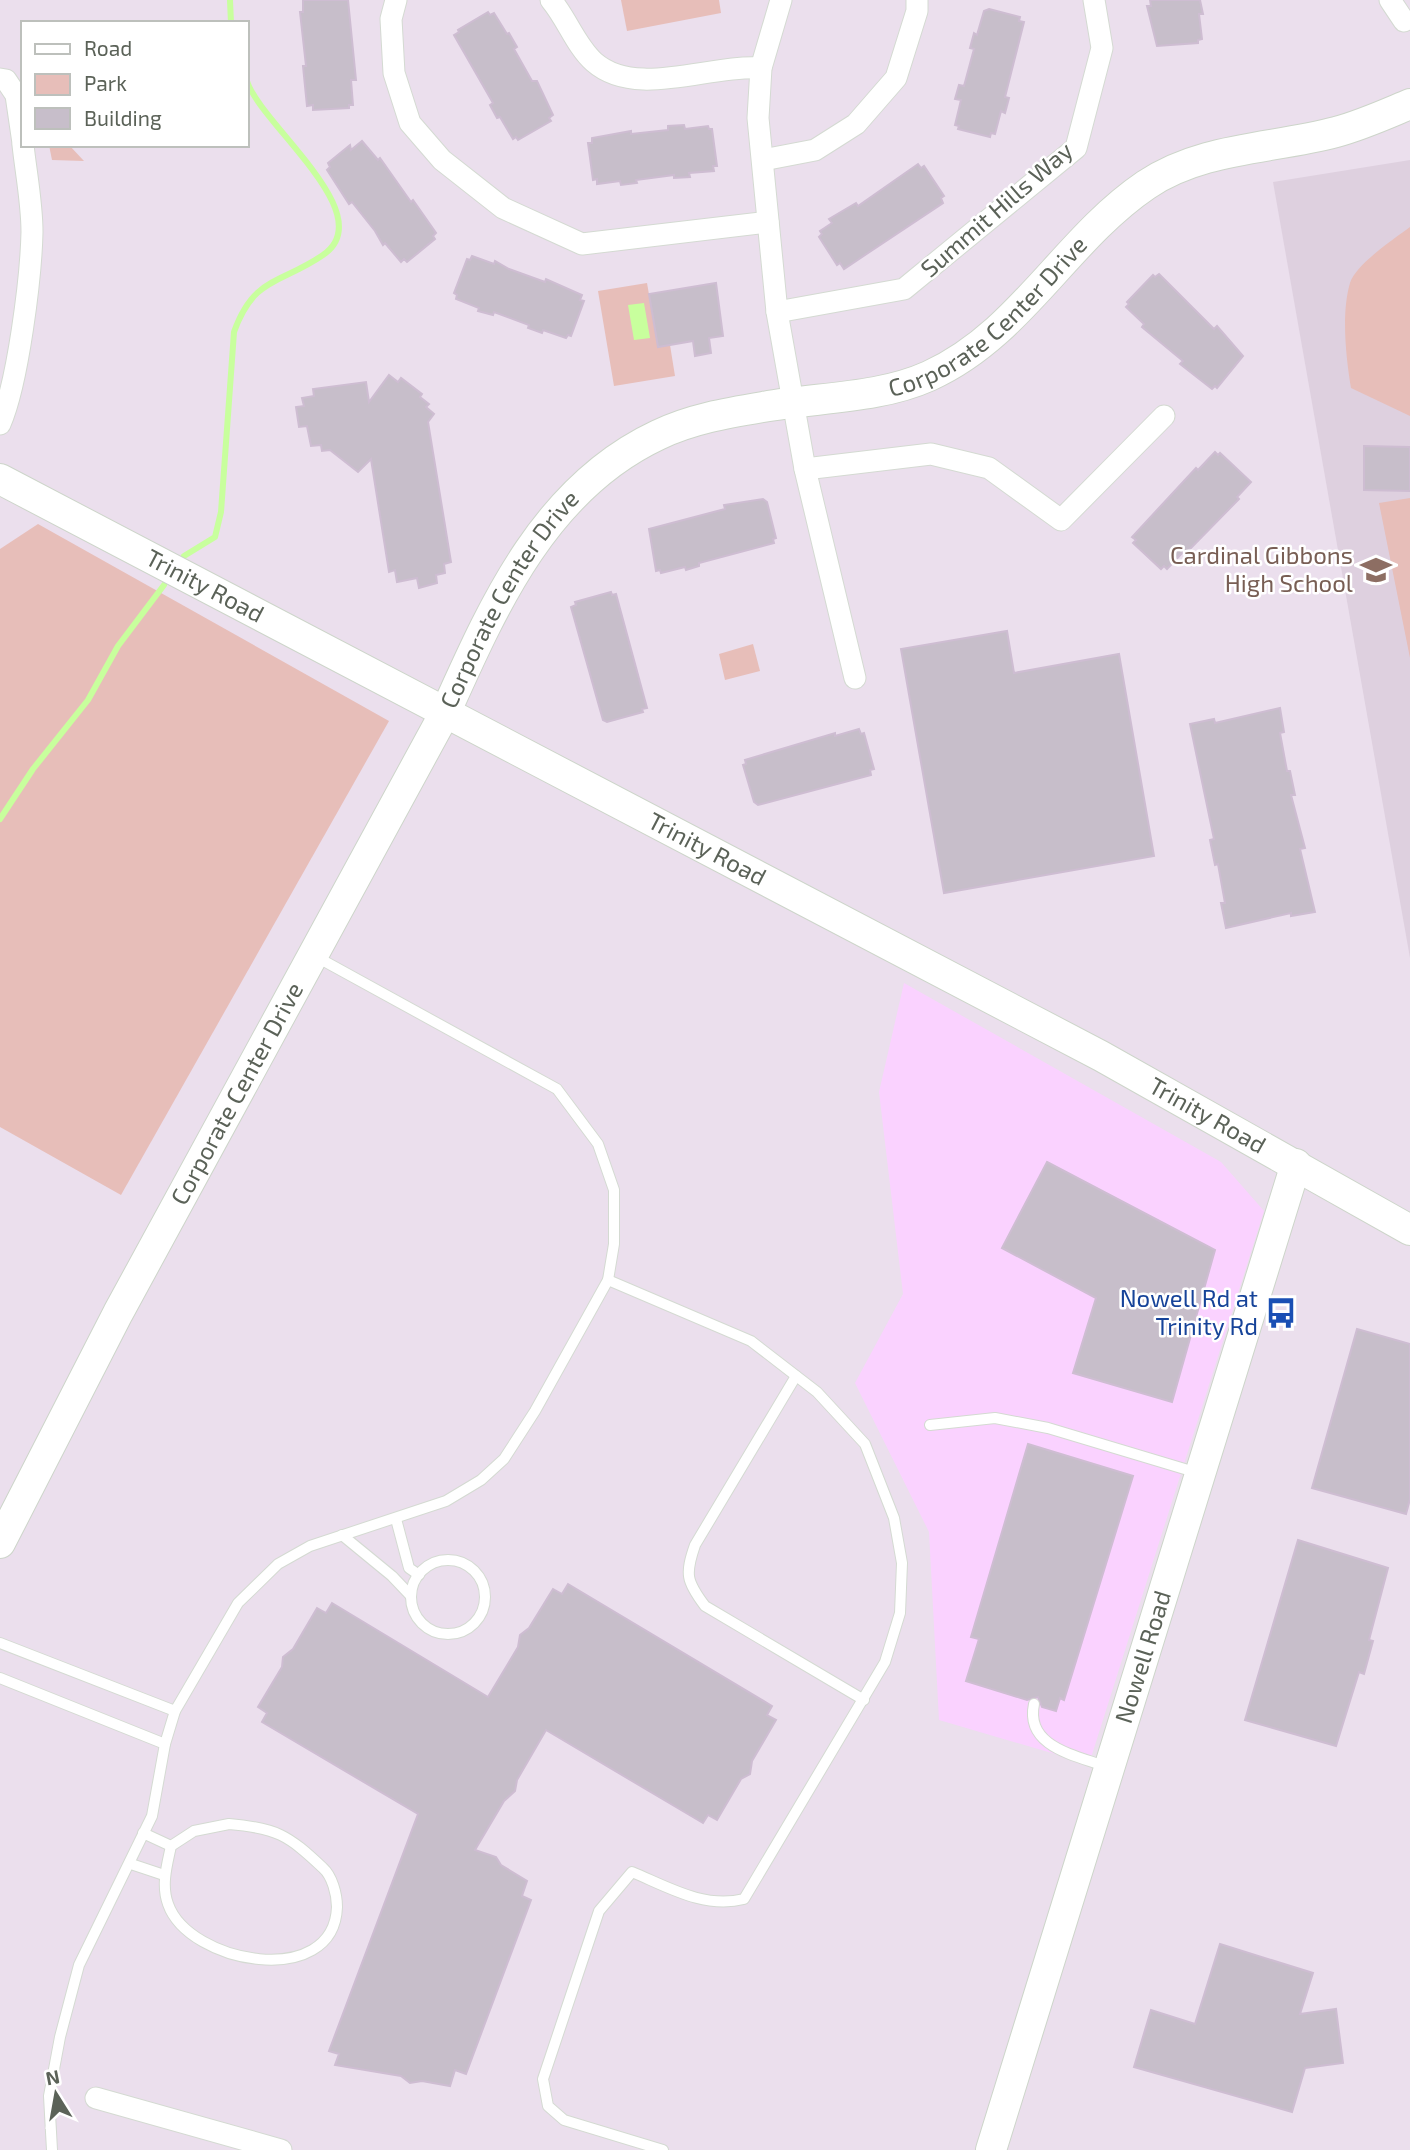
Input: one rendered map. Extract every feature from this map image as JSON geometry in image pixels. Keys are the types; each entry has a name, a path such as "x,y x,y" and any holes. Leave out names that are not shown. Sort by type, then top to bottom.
{"street":[{"path":"396,0 391,19 394,73 411,123 442,160 503,208 582,244 768,222"},
{"path":"551,0 592,60 611,74 642,80 748,67 761,68"},
{"path":"781,0 761,68 758,118 777,312 805,469 855,678"},
{"path":"763,160 815,150 856,124 896,78 917,11 917,0"},
{"name":"Summit Hills Way","path":"777,312 904,289 1076,148 1102,48 1094,0"},
{"path":"1390,0 1404,21"},
{"path":"0,79 6,80 16,95 21,130"},
{"name":"Corporate Center Drive","path":"0,1543 118,1313 311,954 446,711 482,629 519,564 560,508 592,476 629,450 692,422 792,402 894,388 929,376 1002,328 1110,213 1147,184 1172,171 1227,153 1336,132 1410,104"},
{"path":"0,424 8,407 17,358 32,231 23,147"},
{"path":"805,469 931,454 989,468 1061,520 1164,416"},
{"name":"Trinity Road","path":"0,479 1089,1050 1410,1230"},
{"name":"Nowell Road","path":"991,2150 1296,1164"},
{"path":"96,2098 281,2150"}],"lane":[{"path":"52,2150 49,2096 60,2036 76,1977 152,1816 165,1744 175,1711 238,1603 278,1564 310,1546 396,1519 459,1495 504,1459 535,1411 608,1280 614,1244 614,1189 598,1144 557,1089 311,954"},
{"path":"608,1280 751,1341 817,1392 865,1444 894,1518 902,1563 900,1612 885,1662 744,1899 723,1904 694,1899 632,1872 599,1911 543,2079 548,2106 564,2120 663,2150"},
{"path":"796,1376 695,1545 687,1569 691,1587 705,1606 864,1700"},
{"path":"930,1425 995,1418 1048,1428 1200,1474"},
{"path":"396,1519 409,1568 419,1575"},
{"path":"342,1535 393,1576 411,1596"},
{"path":"440,1560 460,1561 476,1572 485,1590 483,1609 472,1625 455,1633 435,1632 419,1621 411,1604 411,1596 412,1584 423,1568 440,1560"},
{"path":"0,1643 175,1711"},
{"path":"0,1678 165,1744"},
{"path":"1034,1704 1031,1718 1036,1732 1055,1748 1110,1768"},
{"path":"229,1824 269,1827 302,1849 327,1872 337,1897 337,1921 325,1941 302,1957 267,1960 226,1953 192,1936 168,1906 164,1875 171,1846 194,1831 229,1824"},
{"path":"144,1833 171,1846"},
{"path":"131,1864 164,1875"}],"shaded area":[{"name":"Cardinal Gibbons High School","path":"1410,160 1410,958 1273,182"},
{"path":"644,303 650,338 634,340 628,305"},
{"path":"904,983 1221,1162 1264,1211 1089,1764 939,1720 929,1532 855,1383 903,1294 879,1092"}],"green space":[{"path":"621,0 719,0 721,13 627,31"},
{"path":"49,147 71,147 84,161 52,160"},
{"path":"1410,227 1410,416 1351,388 1345,322 1347,295 1354,276 1376,252"},
{"path":"647,283 658,346 670,345 675,376 614,386 598,291"},
{"path":"1410,498 1410,658 1379,503"},
{"path":"38,524 389,721 121,1195 0,1127 0,549"},
{"path":"753,644 760,671 725,680 719,654"}],"building":[{"path":"303,0 348,0 356,80 351,80 353,105 349,105 349,108 313,110 313,105 307,106 300,12 303,12"},
{"path":"1150,0 1200,0 1203,14 1199,14 1202,39 1198,40 1198,43 1157,46 1147,6 1151,6"},
{"path":"989,9 1020,17 1019,21 1024,22 1005,97 1009,98 1005,113 1001,111 995,134 991,133 990,137 958,129 959,126 955,125 961,100 955,99 959,85 964,86 974,49 970,48 974,33 977,35 984,11"},
{"path":"488,12 490,15 494,13 507,34 509,33 517,47 514,49 532,81 537,81 553,115 549,118 551,121 518,140 516,137 513,139 500,117 497,118 490,105 493,103 454,35"},
{"path":"684,125 685,129 708,126 712,129 717,166 713,166 714,171 689,173 690,177 674,178 674,175 636,180 637,183 621,185 620,181 597,184 597,179 593,180 588,143 592,143 592,138 631,131 631,134 668,130 668,126"},
{"path":"362,141 378,160 380,158 436,233 433,236 435,239 407,262 404,259 401,262 385,243 383,245 352,202 349,204 327,170 330,167 328,163 350,145 351,150"},
{"path":"918,164 921,168 924,166 944,196 941,198 943,203 844,269 840,263 837,265 819,237 822,234 820,231 832,223 829,219 856,203 858,206"},
{"path":"472,256 494,264 495,261 545,282 546,279 582,295 580,300 584,301 571,336 566,338 543,330 542,333 528,328 529,325 494,312 493,315 478,311 479,308 456,299 457,295 454,293 467,259 470,260"},
{"path":"1159,274 1214,329 1217,326 1243,356 1217,388 1215,386 1212,389 1180,364 1183,361 1142,327 1144,324 1126,307 1129,304 1127,302 1153,275 1155,277"},
{"path":"716,283 723,336 709,338 711,353 695,356 693,341 658,347 649,294"},
{"path":"389,375 398,382 401,378 422,394 420,397 429,404 426,407 434,414 428,422 451,562 444,564 445,573 436,575 437,583 419,588 417,578 397,582 395,570 389,572 371,459 358,472 330,450 322,451 321,445 311,446 307,426 299,427 296,407 304,406 302,398 314,396 313,389 366,382 369,402"},
{"path":"1364,446 1410,447 1410,491 1364,490"},
{"path":"1215,452 1218,455 1220,453 1251,482 1237,497 1239,499 1186,553 1184,551 1167,569 1164,566 1161,569 1133,543 1136,540 1132,537 1196,468 1198,470"},
{"path":"763,499 767,502 776,538 773,539 774,543 699,563 699,566 686,570 685,567 661,573 660,570 656,571 649,529 725,509 724,505"},
{"path":"611,592 612,595 616,594 647,708 642,709 643,712 607,722 603,720 571,607 576,605 575,602"},
{"path":"1007,631 1014,673 1119,654 1154,856 944,893 901,649"},
{"path":"1280,708 1284,732 1280,733 1287,771 1290,771 1295,795 1291,795 1305,848 1300,849 1315,912 1291,916 1291,913 1226,928 1221,903 1225,903 1218,864 1215,865 1210,840 1214,839 1190,724 1214,719 1215,723"},
{"path":"859,729 861,734 864,733 874,769 870,770 871,775 758,805 754,802 743,765 746,764 745,760 835,733 835,736"},
{"path":"1047,1162 1215,1250 1172,1402 1073,1373 1096,1298 1002,1248"},
{"path":"1357,1329 1410,1344 1410,1499 1406,1514 1312,1488"},
{"path":"1028,1444 1133,1476 1064,1700 1060,1698 1056,1711 1042,1707 1038,1697 1027,1700 966,1681 979,1639 971,1637"},
{"path":"1298,1540 1388,1568 1369,1640 1373,1641 1364,1674 1359,1672 1336,1746 1245,1720"},
{"path":"568,1584 772,1706 767,1715 776,1720 752,1761 750,1774 741,1779 717,1820 708,1815 703,1823 546,1730 517,1780 515,1791 504,1801 475,1850 496,1857 501,1865 527,1881 522,1896 531,1900 466,2074 455,2070 450,2086 422,2081 410,2083 401,2076 335,2065 339,2054 329,2051 418,1814 262,1722 267,1713 258,1707 282,1667 283,1657 293,1649 317,1608 326,1613 332,1603 488,1697 518,1647 520,1635 529,1628 553,1589 562,1594"},
{"path":"1220,1944 1313,1973 1300,2014 1336,2009 1343,2063 1305,2068 1292,2112 1134,2067 1151,2010 1195,2024"}],"waterway":[{"path":"230,0 231,21"},
{"path":"184,556 215,537 221,512 234,332 242,314 250,300 260,291 323,255 337,238 338,217 328,194 312,169 256,99 248,83"},
{"path":"0,819 33,769 88,700 118,646 164,585"}],"place":[{"name":"Cardinal Gibbons High School","path":"1376,570"},
{"name":"Nowell Rd at Trinity Rd","path":"1281,1313"}]}
